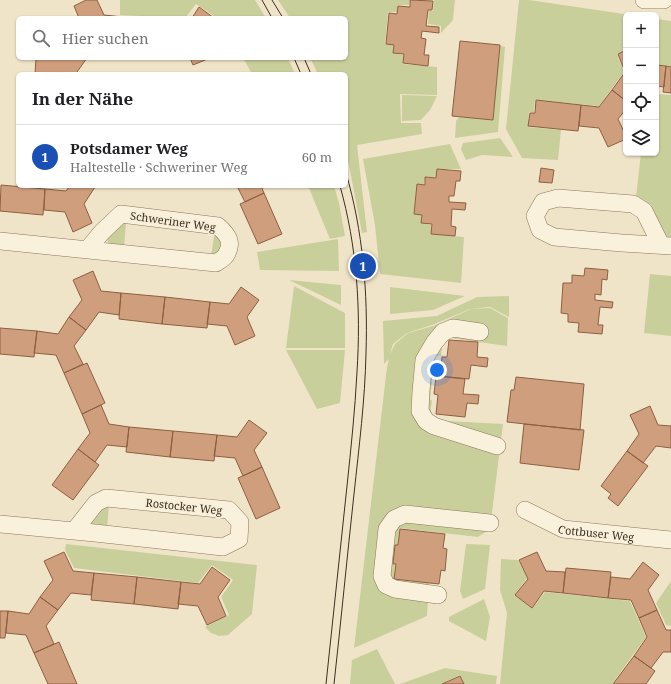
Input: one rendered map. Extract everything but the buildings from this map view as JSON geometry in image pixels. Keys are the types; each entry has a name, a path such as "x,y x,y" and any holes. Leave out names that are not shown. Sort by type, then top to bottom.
{"street":[{"path":"644,0 664,0"},
{"path":"558,198 633,204 644,210 666,246 554,237 540,230 530,215 543,202 558,198"},
{"name":"Schweriner Weg","path":"0,241 87,250 216,263 226,256 230,245 227,234 218,226 121,214 102,232 87,250"},
{"path":"480,332 453,328 443,332 434,343 424,360 420,411 426,421 434,426 497,446"},
{"name":"Rostocker Weg","path":"0,524 223,547 238,539 240,522 229,510 106,498 96,503 74,531"},
{"name":"Cottbuser Weg","path":"525,510 563,529 671,540"},
{"path":"438,595 395,589 386,585 382,576 388,529 394,519 406,514 490,523"}],"green space":[{"path":"120,0 255,0 265,16 214,16 196,4 187,16 120,15"},
{"path":"278,0 409,0 409,5 398,5 397,12 388,12 385,44 393,45 393,53 403,55 403,64 437,67 437,95 400,94 401,123 421,123 422,134 357,145 367,232 362,233 348,160 348,72 317,72 311,60 348,60 348,16 289,16"},
{"path":"434,0 455,0 453,20 441,33 441,26 428,24 429,11 433,11"},
{"path":"519,0 529,0 623,14 623,51 617,54 623,73 599,106 535,100 534,112 529,112 528,127 561,130 558,160 522,158 506,129"},
{"path":"659,19 671,21 671,66 659,65"},
{"path":"500,46 505,47 498,132 455,138 456,121 459,117 493,120"},
{"path":"244,60 289,60 294,72 251,72"},
{"path":"659,94 671,95 671,239 669,239 661,230 651,205 636,197 641,156 659,156"},
{"path":"402,95 437,96 430,110 421,120 402,121"},
{"path":"500,138 513,157 482,155 466,160 461,149 463,143"},
{"path":"450,144 461,169 437,169 436,177 425,177 424,184 417,184 414,214 421,215 421,223 431,225 431,234 464,237 461,283 380,274 375,225 363,159"},
{"path":"309,188 335,188 345,236 330,239"},
{"path":"126,223 124,247 109,246 107,238 115,229"},
{"path":"215,231 221,235 223,249 211,256"},
{"path":"338,239 339,271 260,270 257,252"},
{"path":"650,274 671,276 671,336 644,333"},
{"path":"289,280 341,285 341,305"},
{"path":"294,286 345,313 345,348 286,348"},
{"path":"390,287 465,296 433,310 390,314"},
{"path":"509,296 509,317 490,307 470,309 432,325 407,333 393,344 390,354 395,344 408,333 433,326 471,309 490,308 508,318 507,346 444,337 441,355 435,356 430,399 432,401 429,420 503,424 490,529 478,537 400,528 398,545 395,545 393,564 395,565 394,579 429,583 427,616 354,648 389,359 384,364 383,321 437,316 477,297"},
{"path":"286,350 345,350 340,403 317,409"},
{"path":"102,505 109,505 107,529 91,527 92,518"},
{"path":"66,544 257,565 252,614 228,635 219,636 211,633 205,627 229,615 221,597 233,580 212,565 198,583 74,568 65,550"},
{"path":"466,544 490,545 485,589 463,599 460,591"},
{"path":"501,559 518,560 527,578 515,595 532,608 545,592 630,601 646,637 612,684 500,684 507,613 500,590"},
{"path":"671,581 671,626 666,625 656,603"},
{"path":"484,599 490,617 486,641 449,621 449,617"},
{"path":"377,649 395,684 350,684 352,660"},
{"path":"445,668 497,676 496,684 464,684 460,675 441,684 400,684"}],"tram line":[{"path":"262,0 271,16"},
{"path":"272,0 282,16"},
{"path":"295,60 300,72"},
{"path":"305,60 310,72"},
{"path":"334,684 362,424 366,353 366,308 363,262 357,217 348,180"},
{"path":"326,684 351,443 358,348 358,301 354,255 346,209 341,188"}],"place":[{"name":"Potsdamer Weg","path":"363,266"}]}
